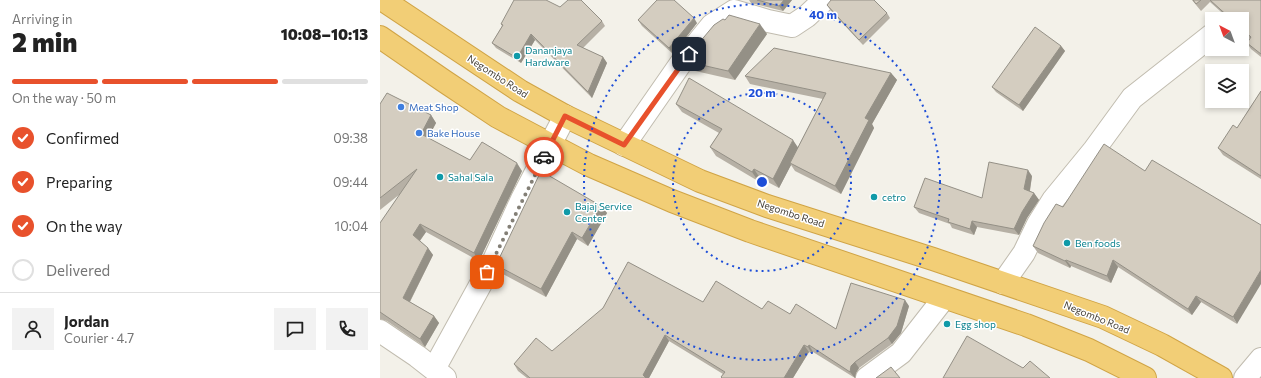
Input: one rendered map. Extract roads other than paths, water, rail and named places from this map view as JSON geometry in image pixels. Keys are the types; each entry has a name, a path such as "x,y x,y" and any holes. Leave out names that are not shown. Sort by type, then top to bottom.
{"highway":[{"name":"Negombo Road","path":"395,3 520,91 565,116 700,181 767,206 1003,282 1103,318 1162,345 1221,378"},
{"path":"380,37 498,117 590,165 672,201 736,226 1026,325 1089,350 1145,378"}],"street":[{"path":"624,145 681,63 712,25 734,11 792,26 824,0"},
{"path":"1003,282 1024,253 1038,224 1053,200 1094,150 1132,98 1205,41"},
{"path":"380,331 417,356 440,374 522,199 565,116"},
{"path":"867,378 901,353 944,298"},
{"path":"1245,378 1261,359"}],"place":[{"name":"Dananjaya Hardware","path":"517,56"},
{"name":"Meat Shop","path":"401,107"},
{"name":"Bake House","path":"419,133"},
{"name":"Sahal Sala","path":"440,177"},
{"name":"cetro","path":"874,197"},
{"name":"Bajaj Service Center","path":"567,212"},
{"name":"Ben foods","path":"1067,243"},
{"name":"Egg shop","path":"947,324"}]}
